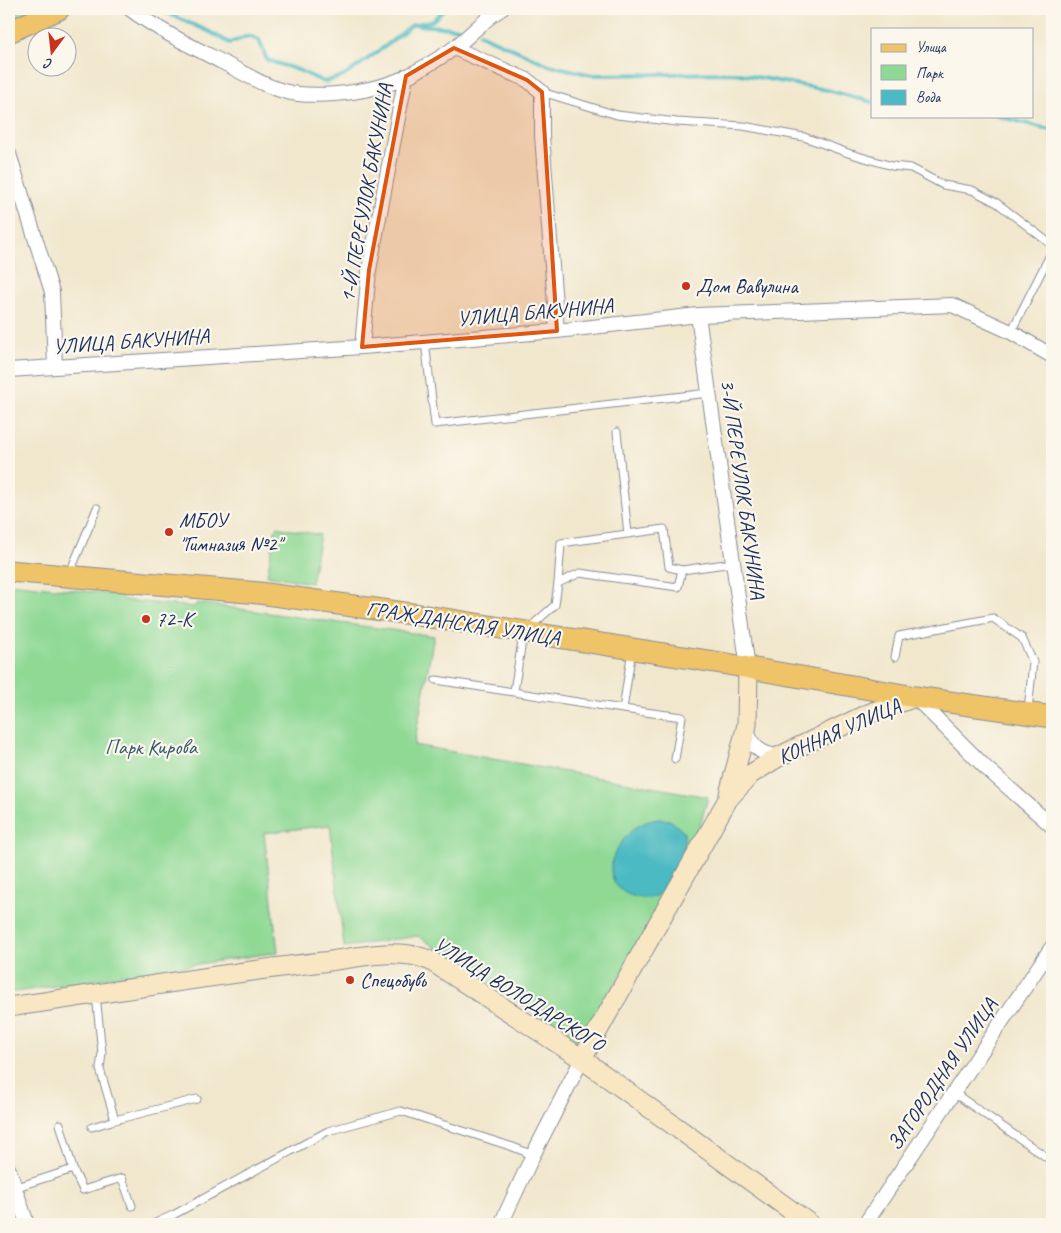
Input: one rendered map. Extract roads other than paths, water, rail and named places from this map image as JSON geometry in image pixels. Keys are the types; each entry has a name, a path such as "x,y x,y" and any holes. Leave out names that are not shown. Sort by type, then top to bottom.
{"main road":[{"path":"9,32 58,9"},
{"name":"ГРАЖДАНСКАЯ УЛИЦА","path":"9,572 259,593 632,649 915,697"},
{"name":"КОННАЯ УЛИЦА","path":"915,697 1052,717"}],"street":[{"path":"130,9 177,38 262,83 290,92 314,94 346,92 384,86 406,76 454,48 486,18 500,9"},
{"path":"454,48 527,80 542,92 542,136 557,331"},
{"name":"1-Й ПЕРЕУЛОК БАКУНИНА","path":"362,347 369,270 406,76"},
{"path":"9,154 13,186 52,292 55,366"},
{"name":"УЛИЦА БАКУНИНА","path":"9,370 425,342 557,331 698,315 952,305 1011,332 1052,356"},
{"name":"3-Й ПЕРЕУЛОК БАКУНИНА","path":"698,315 748,668"},
{"name":"КОННАЯ УЛИЦА","path":"728,798 746,725 748,668"},
{"path":"859,687 866,700 865,715"},
{"path":"915,697 985,767 1052,826"},
{"name":"КОННАЯ УЛИЦА","path":"582,1059 728,798 751,774 780,756 865,715 915,697"},
{"path":"746,725 753,745 765,754 780,756"},
{"name":"ЗАГОРОДНАЯ УЛИЦА","path":"865,1224 1052,946"},
{"name":"УЛИЦА ВОЛОДАРСКОГО","path":"9,1007 280,967 395,954 405,954 431,961 582,1059 810,1224"},
{"path":"501,1224 533,1155 582,1059"},
{"path":"9,1170 27,1224"}],"lane":[{"path":"542,92 617,115 677,122 743,126 804,137 892,166 911,168 943,185 972,190 997,203 1052,245"},
{"path":"1011,332 1052,251"},
{"path":"425,342 435,424 709,393"},
{"path":"617,432 628,534"},
{"path":"72,577 73,565 97,508"},
{"path":"514,691 524,632 555,605 561,543 664,529 669,566 682,570 733,564"},
{"path":"558,582 580,573 678,587 682,570"},
{"path":"895,657 899,636 993,618 1022,638 1033,662 1028,713"},
{"path":"622,709 632,649"},
{"path":"436,680 622,709 682,716 675,759"},
{"path":"96,994 102,1052 100,1069 115,1120"},
{"path":"954,1093 1052,1161"},
{"path":"92,1126 197,1099"},
{"path":"153,1224 328,1131 401,1111 533,1155"},
{"path":"60,1124 73,1169 83,1190 122,1178 132,1206"},
{"path":"14,1188 73,1169"}],"water":[{"path":"658,819 670,820 684,832 684,844 678,866 660,892 655,896 646,898 626,894 619,889 612,875 611,867 616,851 632,830 641,824"}],"waterway":[{"path":"164,12 208,31 230,43 248,36 259,40 267,60 298,70 324,82 344,76 412,25 432,21 445,9"},
{"path":"418,25 463,29"},
{"path":"480,34 549,65 592,75 735,73 827,90 871,102"},
{"path":"1005,118 1052,130"}],"place":[{"name":"Дом Вавулина","path":"686,286"},
{"name":"МБОУ \"Гимназия №2\"","path":"169,532"},
{"name":"72-К","path":"146,619"},
{"name":"Спецобувь","path":"350,980"}],"park label":[{"name":"Парк Кирова","path":"151,747"}]}
